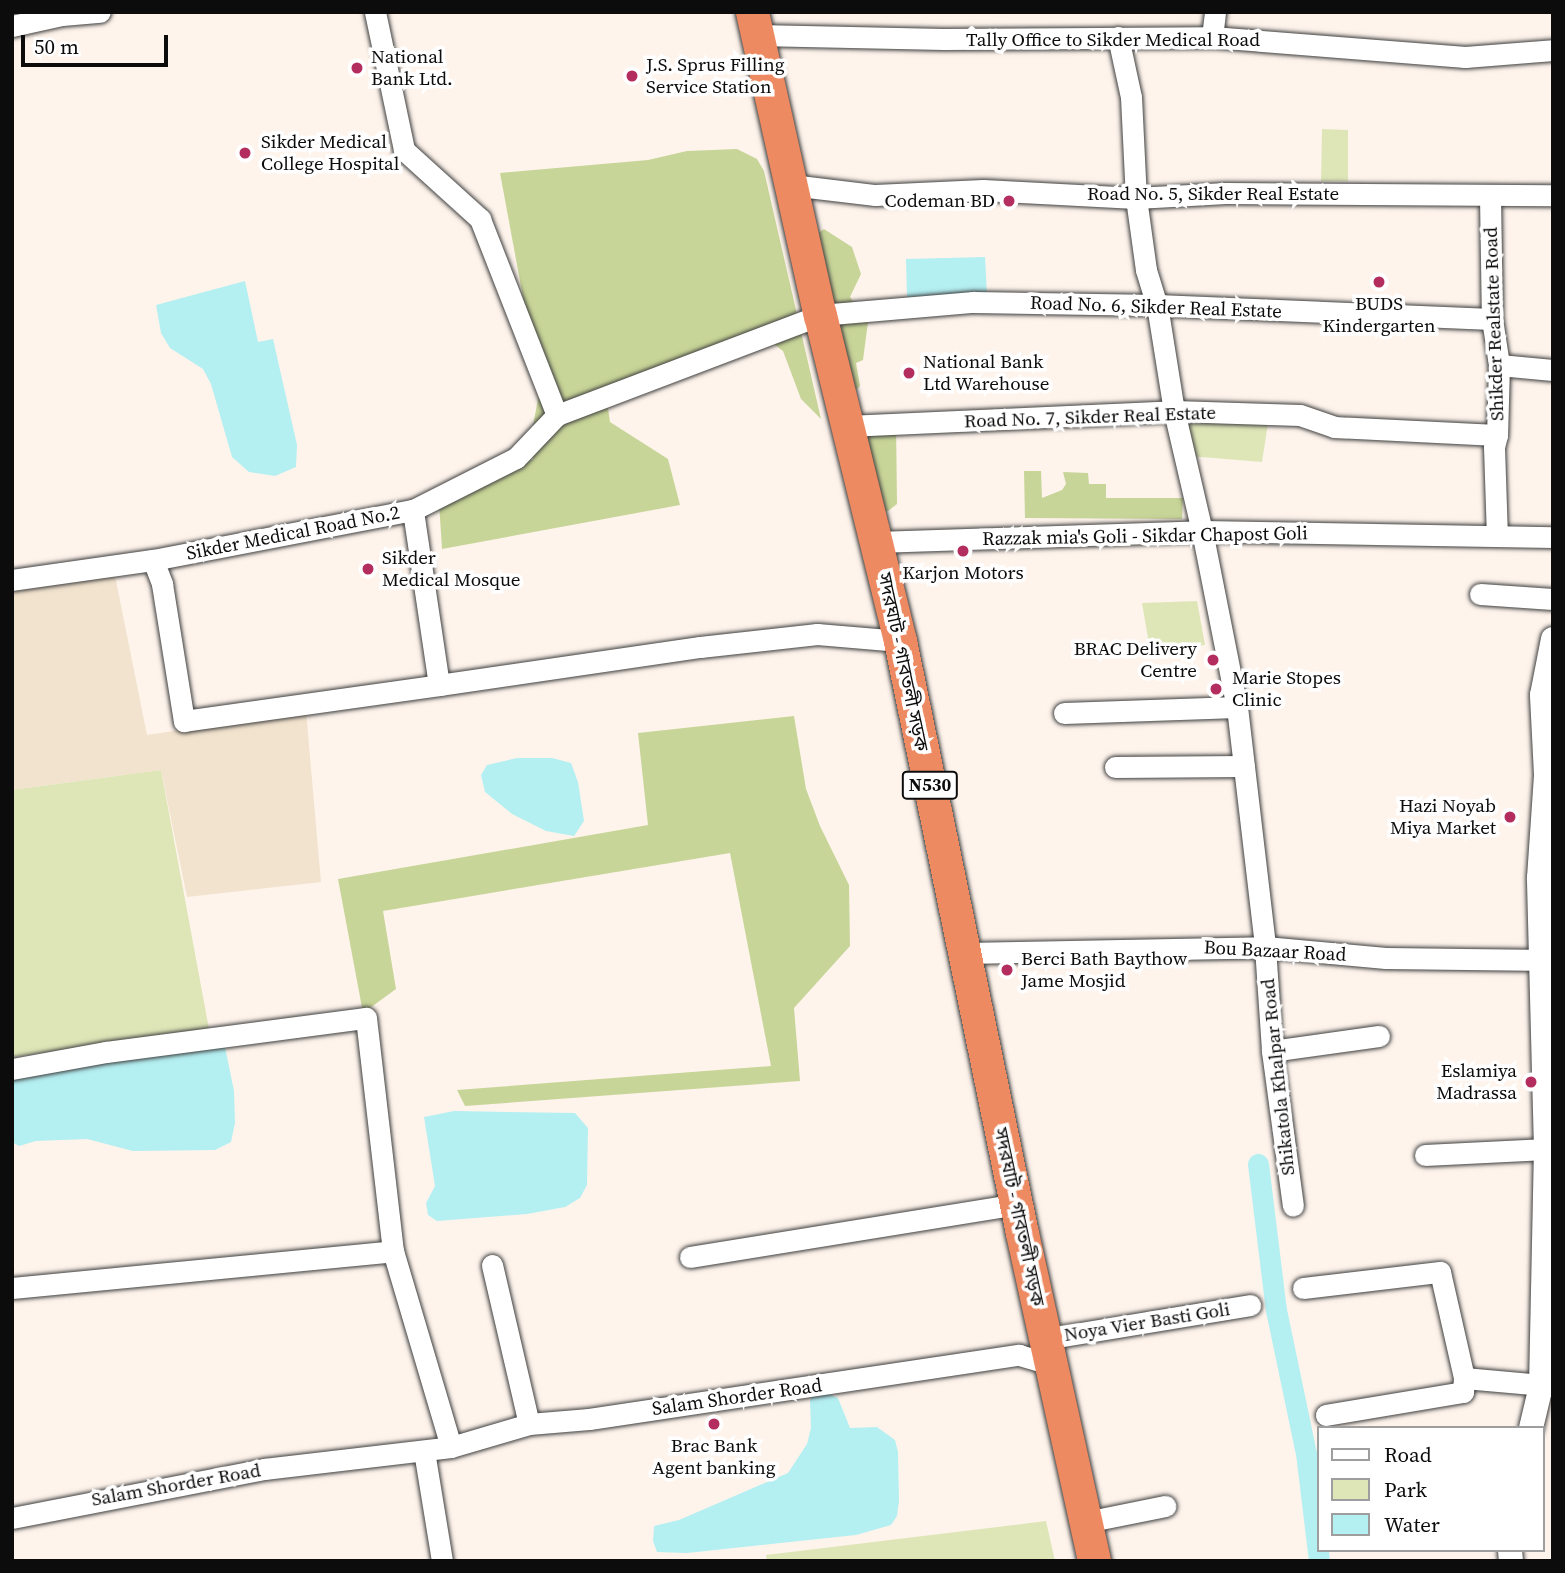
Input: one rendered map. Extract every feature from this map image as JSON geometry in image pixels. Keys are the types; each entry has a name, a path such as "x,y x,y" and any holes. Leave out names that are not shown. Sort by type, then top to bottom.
{"highway":[{"name":"সদরঘাট - গাবতলী সড়ক","path":"754,24 820,315 900,641 1016,1204 1094,1561"}],"street":[{"path":"12,26 62,15 100,12"},
{"path":"375,12 404,149 480,219 557,415"},
{"path":"1212,37 1215,12"},
{"name":"Tally Office to Sikder Medical Road","path":"754,24 944,39 1212,37 1465,57 1553,50"},
{"name":"Shikatola Khalpar Road","path":"1118,37 1131,97 1136,198 1146,270 1157,305 1174,411 1202,531 1237,707 1265,947 1272,1051 1293,1206"},
{"name":"Road No. 5, Sikder Real Estate","path":"791,185 875,195 983,190 1136,198 1226,193 1553,195"},
{"name":"Shikder Realstate Road","path":"1490,196 1492,319 1499,365 1497,435 1494,447 1497,536"},
{"name":"Road No. 6, Sikder Real Estate","path":"820,315 973,302 1157,305 1492,319"},
{"name":"Sikder Medical Road No.2","path":"12,580 153,560 413,510 516,458 557,415 820,315"},
{"path":"1499,365 1553,370"},
{"name":"Road No. 7, Sikder Real Estate","path":"847,426 1174,411 1300,415 1334,427 1497,435"},
{"path":"413,510 439,685"},
{"name":"Razzak mia's Goli - Sikdar Chapost Goli","path":"876,542 1202,531 1553,537"},
{"path":"153,560 162,583 184,721 700,647 817,634 900,641"},
{"path":"1480,594 1553,599"},
{"path":"1532,1426 1547,1386 1548,960 1539,878 1549,775 1542,695 1553,639"},
{"path":"1064,713 1237,707"},
{"path":"1115,767 1244,766"},
{"name":"Bou Bazaar Road","path":"965,953 1265,947 1386,957 1548,960"},
{"path":"12,1069 106,1052 366,1018 393,1251 451,1447"},
{"path":"1272,1051 1378,1036"},
{"path":"1425,1155 1546,1149"},
{"path":"690,1257 1016,1204"},
{"path":"12,1288 393,1251"},
{"path":"492,1265 529,1424"},
{"path":"1303,1288 1440,1272 1464,1378 1463,1392 1326,1415"},
{"name":"Noya Vier Basti Goli","path":"1048,1351 1250,1305"},
{"name":"Salam Shorder Road","path":"12,1518 264,1469 451,1447 529,1424 589,1419 1048,1351"},
{"path":"1464,1378 1547,1386"},
{"path":"424,1451 442,1561"},
{"path":"1086,1522 1165,1506"}],"shaded area":[{"path":"114,571 147,735 306,711 321,882 187,897 161,770 12,790 12,590"}],"green space":[{"path":"1322,129 1348,130 1348,181 1321,181"},
{"path":"737,149 757,159 764,171 821,419 801,399 783,351 765,337 605,388 610,422 668,459 680,505 442,549 439,503 533,459 531,436 540,389 500,173 648,160 687,151"},
{"path":"824,229 852,247 861,274 850,297 868,322 863,360 856,363 860,386 844,402 807,241"},
{"path":"1183,415 1269,417 1262,462 1189,456"},
{"path":"896,423 897,504 888,511 878,513 863,430"},
{"path":"1024,471 1041,471 1042,498 1062,490 1066,484 1063,472 1088,473 1089,484 1106,484 1106,498 1183,498 1182,519 1025,518"},
{"path":"1197,601 1205,645 1150,650 1142,603"},
{"path":"794,716 806,789 820,826 849,885 850,946 794,1008 800,1081 465,1106 457,1090 771,1066 730,853 383,911 396,989 363,1013 338,879 648,825 638,733"},
{"path":"161,770 209,1029 12,1057 12,790"},
{"path":"1046,1521 1055,1561 767,1561 766,1555"}],"water":[{"path":"985,257 987,294 907,297 906,259"},
{"path":"245,281 258,342 273,339 297,445 296,467 275,476 249,472 232,457 211,384 203,369 170,348 161,333 156,305"},
{"path":"517,758 552,758 571,763 578,782 584,821 574,836 546,831 512,814 485,792 481,775 487,765"},
{"path":"224,1042 234,1091 235,1123 231,1142 215,1150 133,1151 87,1139 36,1141 19,1146 12,1142 12,1077"},
{"path":"454,1111 575,1113 588,1128 587,1185 580,1198 565,1207 527,1214 437,1221 428,1215 426,1203 435,1186 424,1117"},
{"path":"826,1393 838,1398 850,1428 877,1427 895,1440 898,1452 899,1501 897,1516 891,1525 856,1535 687,1553 657,1552 653,1541 654,1526 679,1520 788,1473 807,1444 811,1428 810,1400 813,1395"}],"waterway":[{"path":"1258,1164 1276,1310 1306,1453 1316,1536"},
{"path":"1318,1552 1319,1561"}],"place":[{"name":"National Bank Ltd.","path":"357,68"},
{"name":"J.S. Sprus Filling Service Station","path":"632,76"},
{"name":"Sikder Medical College Hospital","path":"245,153"},
{"name":"Codeman BD","path":"1009,201"},
{"name":"BUDS Kindergarten","path":"1379,282"},
{"name":"National Bank Ltd Warehouse","path":"909,373"},
{"name":"Karjon Motors","path":"963,551"},
{"name":"Sikder Medical Mosque","path":"368,569"},
{"name":"BRAC Delivery Centre","path":"1213,660"},
{"name":"Marie Stopes Clinic","path":"1216,689"},
{"name":"Hazi Noyab Miya Market","path":"1510,817"},
{"name":"Berci Bath Baythow Jame Mosjid","path":"1007,970"},
{"name":"Eslamiya Madrassa","path":"1531,1082"},
{"name":"Brac Bank Agent banking","path":"714,1424"}]}
